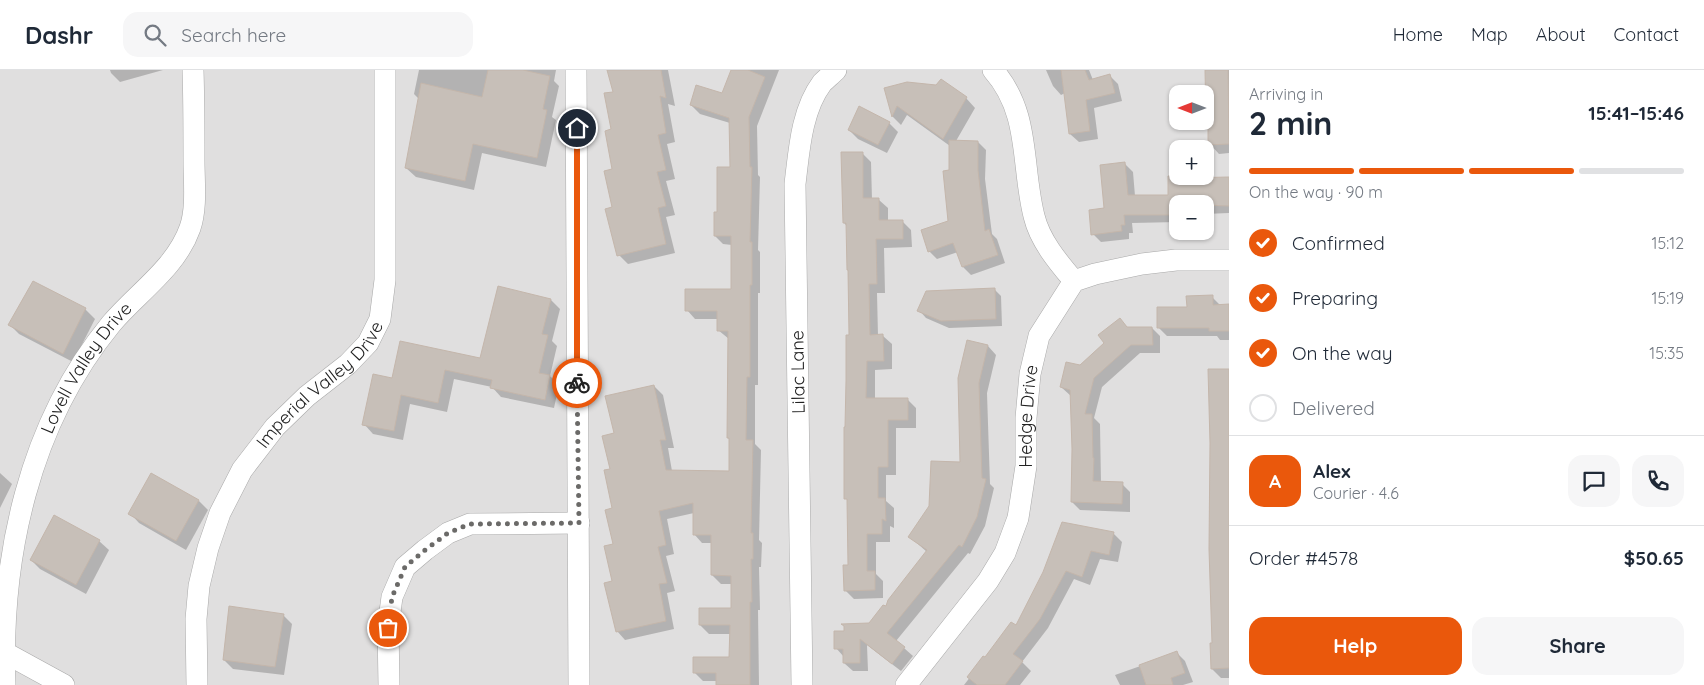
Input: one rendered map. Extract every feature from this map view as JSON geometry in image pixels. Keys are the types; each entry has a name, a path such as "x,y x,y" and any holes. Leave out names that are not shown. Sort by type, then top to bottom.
{"street":[{"name":"Lovell Valley Drive","path":"5,685 1,650 4,604 11,548 22,494 43,438 70,382 89,353 112,323 167,265 182,244 190,228 194,191 193,70"},
{"name":"Imperial Valley Drive","path":"197,685 196,618 199,586 208,548 220,513 242,470 275,426 308,396 348,364 368,343 380,319 385,280 385,70"},
{"path":"576,70 579,685"},
{"name":"Lilac Lane","path":"802,685 795,184 806,118 822,84 836,70"},
{"path":"994,70 1013,98 1021,125 1034,217 1043,241 1074,282 1095,274 1142,264 1176,260 1229,260"},
{"name":"Hedge Drive","path":"906,685 988,581 1005,553 1018,518 1026,466 1026,418 1030,374 1039,336 1074,282"},
{"path":"389,685 388,628 392,597 405,567 448,533 470,524 579,523"},
{"path":"1,650 64,685"}],"shaded area":[{"path":"0,70 1229,70 1229,685 0,685"}],"building":[{"path":"488,70 523,70 550,76 543,109 547,110 537,158 473,144 465,181 405,168 421,83 482,97"},
{"path":"607,70 661,70 666,98 660,96 666,133 658,135 666,170 657,172 666,206 658,208 666,244 617,256 605,209 612,207 604,171 612,169 605,131 611,129 604,93 613,92"},
{"path":"731,70 748,70 765,77 749,117 750,167 752,167 750,242 752,242 752,285 750,285 750,377 747,377 746,440 753,440 750,685 716,685 716,673 693,673 693,657 729,657 730,625 699,625 699,608 731,608 731,576 711,575 711,535 693,535 693,503 659,511 666,545 658,547 667,583 659,584 666,621 616,632 604,583 612,581 604,546 613,544 605,510 612,508 604,470 610,469 602,436 614,433 605,396 654,385 666,440 660,440 666,470 729,471 729,438 727,438 728,331 717,331 717,311 685,311 685,289 731,289 731,236 714,236 714,212 717,212 717,167 730,167 729,118 690,105 696,85 722,93"},
{"path":"1061,70 1085,70 1089,80 1110,74 1115,93 1086,100 1090,131 1069,134"},
{"path":"1205,70 1228,70 1229,144 1214,145 1214,140 1208,140 1208,130 1214,130 1214,85 1205,85"},
{"path":"941,79 967,97 943,139 897,106 892,117 884,88 907,82 936,85"},
{"path":"859,106 890,122 878,145 848,130"},
{"path":"949,140 978,141 978,170 985,231 989,229 998,255 962,267 953,243 928,252 921,230 948,221 943,171 949,170"},
{"path":"841,152 863,152 863,198 879,198 879,220 903,220 903,239 876,239 877,284 869,284 870,335 883,334 884,361 867,361 866,398 908,398 908,420 888,420 888,467 878,467 878,498 885,498 886,521 882,519 882,534 867,534 867,571 875,571 875,590 844,591 843,565 848,565 847,499 844,499 844,427 846,335 849,335 846,223 843,223"},
{"path":"1125,162 1128,195 1168,195 1168,176 1169,185 1214,185 1214,177 1229,177 1229,206 1214,205 1214,195 1169,195 1169,215 1124,215 1125,225 1121,225 1122,231 1091,235 1089,210 1104,208 1100,165"},
{"path":"33,281 86,308 63,354 8,325"},
{"path":"498,286 551,299 542,334 548,335 539,373 550,375 545,400 490,388 492,380 445,370 438,403 401,395 394,431 362,425 373,374 392,378 400,341 480,358"},
{"path":"995,288 996,319 941,321 917,311 926,291"},
{"path":"1213,295 1213,305 1229,304 1229,331 1209,331 1209,328 1157,328 1157,307 1187,307 1186,296"},
{"path":"1120,318 1127,327 1152,327 1153,345 1131,345 1094,378 1085,414 1092,414 1093,481 1123,482 1122,504 1071,502 1070,390 1060,387 1066,362 1080,365 1104,343 1098,335"},
{"path":"967,340 988,345 979,383 982,478 986,479 977,517 962,547 959,545 887,633 905,647 892,664 860,639 860,663 843,663 843,649 834,649 834,631 844,631 844,626 841,624 869,623 883,605 886,606 888,600 927,550 908,537 929,506 931,461 960,462 958,378"},
{"path":"1208,369 1229,369 1229,668 1211,669 1210,443"},
{"path":"151,473 199,500 176,541 128,514"},
{"path":"54,515 100,540 76,585 30,560"},
{"path":"1062,522 1114,532 1109,555 1091,551 1082,577 1066,571 1040,619 1013,654 1023,661 1005,685 977,685 967,677 983,656 985,657 1011,622 1016,625 1043,572"},
{"path":"229,606 284,614 275,667 223,660"},
{"path":"1177,651 1185,673 1171,678 1173,685 1146,685 1139,665"}],"way so far":[{"path":"388,628 392,597 405,567 448,533 470,524 579,523 577,383"}],"route":[{"path":"577,128 577,383"}]}
